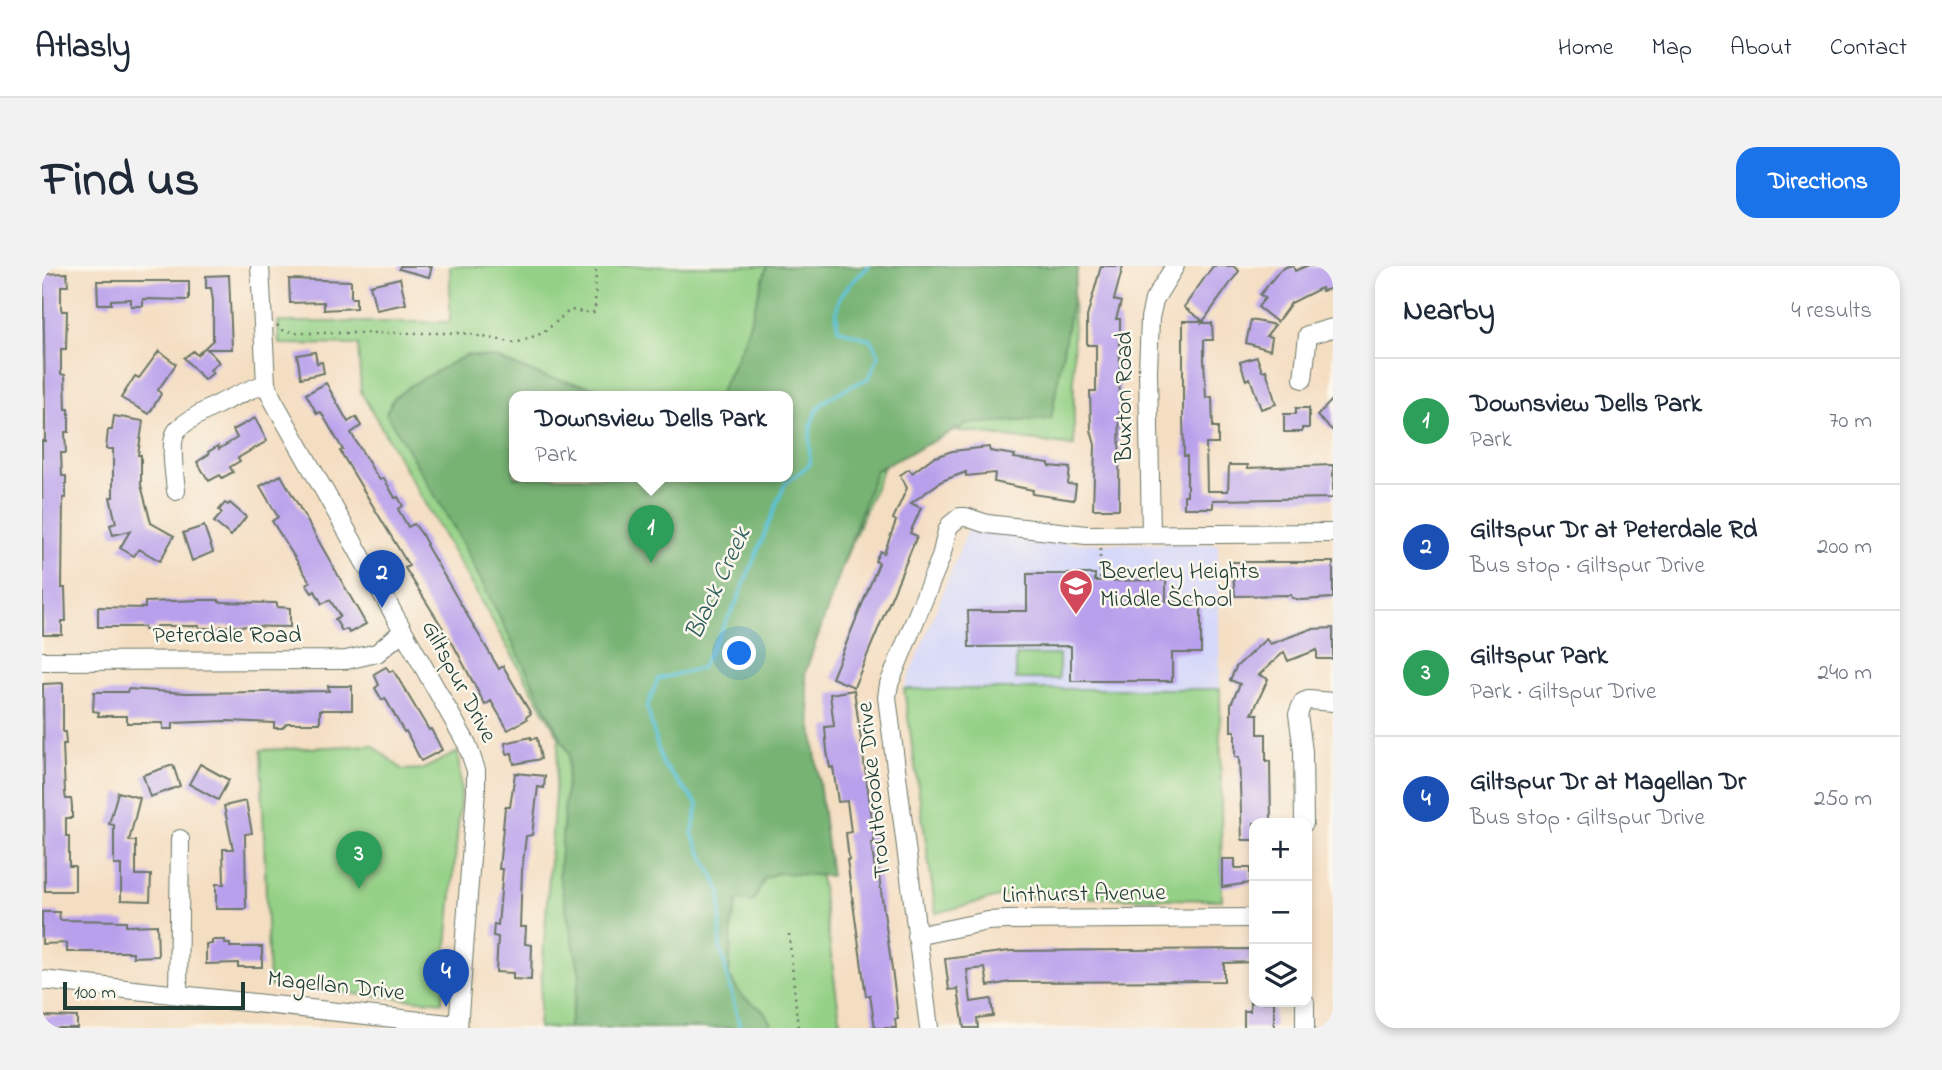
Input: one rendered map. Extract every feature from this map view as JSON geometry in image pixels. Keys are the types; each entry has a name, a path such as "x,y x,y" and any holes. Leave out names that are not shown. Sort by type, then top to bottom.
{"street":[{"name":"Giltspur Drive","path":"260,266 266,384 467,744 475,769 476,791 458,1027"},
{"name":"Buxton Road","path":"1150,534 1148,335 1154,300 1175,266"},
{"path":"1303,379 1308,335 1333,328"},
{"path":"176,491 173,442 176,432 227,400 266,384"},
{"name":"Troutbrooke Drive","path":"929,1028 887,697 889,684 941,557 950,525 960,517 967,517 987,524 1086,535 1333,533"},
{"name":"Peterdale Road","path":"42,661 346,660 377,653 403,631"},
{"path":"1304,818 1303,751 1298,714 1303,702 1308,700 1333,702"},
{"path":"178,994 180,839"},
{"name":"Linthurst Avenue","path":"916,936 988,921 1249,918"},
{"name":"Magellan Drive","path":"42,980 458,1027"},
{"path":"1305,1007 1305,1028"}],"path":[{"path":"263,313 283,330 297,333 462,333 516,342 543,333 570,310 592,313 595,311 596,266"},
{"path":"1100,549 1100,581"},
{"path":"789,934 798,1028"}],"shaded area":[{"name":"Beverley Heights Middle School","path":"968,530 1072,543 1218,544 1220,689 904,689"}],"green space":[{"path":"450,266 1073,266 1074,446 902,423 794,681 841,1028 538,1028 559,737 361,392 358,345 279,344 278,322 450,322"},
{"path":"767,266 1078,266 1051,419 967,424 876,470 805,673 831,876 777,873 765,878 753,902 738,900 732,923 729,976 742,996 763,1010 774,1028 568,1028 580,975 559,875 569,754 457,533 386,413 393,399 411,385 466,355 496,358 545,377 613,391 509,391 509,482 793,482 793,391 721,391 744,341"},
{"path":"1016,655 1059,655 1059,679 1016,679"},
{"path":"904,689 1220,689 1222,900 1002,896 936,913"},
{"path":"372,745 403,770 423,769 458,752 461,793 442,1002 269,986 261,750"}],"building":[{"path":"400,266 432,266 429,277 399,269"},
{"path":"1101,266 1123,266 1114,300 1121,302 1116,319 1120,319 1119,509 1093,509 1095,445 1091,430 1090,391 1096,391 1096,345 1087,345 1087,317"},
{"path":"1213,266 1233,266 1239,271 1202,323 1212,323 1213,340 1204,340 1206,398 1212,397 1213,427 1218,427 1218,444 1206,444 1207,491 1228,491 1229,465 1248,465 1248,468 1333,465 1333,498 1213,500 1213,508 1184,508 1184,495 1187,495 1187,456 1184,456 1183,321 1203,321 1184,307"},
{"path":"1293,266 1295,271 1306,266 1333,266 1333,288 1322,291 1321,288 1291,303 1277,322 1258,307 1265,298 1260,295 1280,270"},
{"path":"67,273 68,286 61,286 61,308 62,311 67,311 66,349 61,349 61,374 65,375 66,409 69,409 69,432 65,432 66,453 61,453 62,476 66,476 66,498 63,498 62,588 65,588 66,621 62,621 62,635 43,635 43,274"},
{"path":"229,275 232,349 207,349 219,362 210,370 213,373 204,380 184,358 193,351 197,355 213,340 213,301 211,288 206,288 206,276"},
{"path":"400,278 406,304 376,310 370,285"},
{"path":"289,279 351,281 351,298 356,298 356,308 324,310 324,302 290,303"},
{"path":"97,281 189,281 189,300 143,299 143,306 131,306 131,299 98,304"},
{"path":"1251,320 1275,325 1266,336 1272,337 1270,350 1246,343"},
{"path":"159,351 176,364 158,390 161,394 149,414 121,398 135,376 139,378"},
{"path":"315,352 317,363 322,362 324,373 301,378 297,355"},
{"path":"1257,357 1262,371 1266,370 1276,404 1261,409 1250,378 1246,380 1240,362"},
{"path":"326,383 348,422 356,417 361,426 351,433 380,480 384,478 395,498 398,497 403,506 398,509 408,527 414,524 421,533 499,669 503,666 531,714 508,730 491,701 485,705 454,646 405,568 409,566 340,451 343,450 321,412 317,414 306,394"},
{"path":"1333,399 1333,431 1317,416"},
{"path":"1296,408 1309,408 1309,428 1302,428 1302,432 1284,432 1284,414 1296,414"},
{"path":"114,416 143,421 138,455 141,455 141,485 151,523 174,536 160,561 139,549 134,556 120,548 130,531 113,535 110,525 116,523 110,497 113,497 113,449 106,449 108,430 112,430"},
{"path":"255,418 267,441 238,458 240,461 230,467 233,472 209,481 197,462 218,446 219,449 237,438 233,430"},
{"path":"989,447 990,451 1015,455 1014,458 1070,468 1068,484 1076,485 1074,500 1032,494 1033,490 994,482 995,473 966,476 966,472 942,481 911,503 921,508 910,533 917,536 854,687 832,678 879,563 875,561 880,551 884,553 896,521 893,519 907,488 900,475 909,469 912,473 932,458 952,451"},
{"path":"281,475 366,624 349,633 347,629 342,631 335,619 340,616 330,600 322,604 315,591 312,593 306,584 310,582 272,521 278,517 260,486"},
{"path":"225,503 230,503 246,517 231,536 214,522 222,513 219,510"},
{"path":"204,526 213,552 192,561 183,533"},
{"path":"1232,562 1333,562 1333,598 1301,600 1292,598 1291,595 1235,596"},
{"path":"1027,574 1095,574 1095,581 1166,580 1166,601 1201,601 1201,653 1172,653 1172,681 1071,681 1071,646 969,647 968,611 1027,611"},
{"path":"219,600 277,603 277,607 290,608 290,627 156,626 155,630 144,630 144,627 98,627 98,607 145,608 145,602"},
{"path":"1333,628 1333,659 1317,659 1317,650 1288,661 1284,652 1259,675 1268,679 1252,714 1258,714 1258,734 1266,734 1266,761 1270,761 1271,818 1249,818 1249,840 1242,840 1239,757 1235,757 1235,731 1231,731 1231,704 1240,684 1230,680 1236,667 1266,639 1270,644 1311,629"},
{"path":"386,667 390,672 393,670 442,750 421,761 406,731 404,732 385,698 382,700 375,688 379,685 374,674"},
{"path":"63,683 65,794 66,799 71,799 72,806 72,818 66,818 66,836 69,836 69,866 75,866 75,891 45,891 43,684"},
{"path":"328,686 352,686 352,710 320,710 320,723 287,723 282,728 274,728 274,723 227,721 173,723 173,729 163,729 163,723 127,723 127,716 98,716 99,712 93,711 94,692 127,692 128,689 186,693 329,691"},
{"path":"854,690 873,826 874,843 871,843 875,870 878,869 895,991 898,1019 895,1019 896,1028 875,1028 870,995 866,996 847,860 846,833 851,832 847,801 838,802 833,767 830,768 827,751 825,727 834,726 830,694"},
{"path":"537,738 541,759 514,764 512,753 507,754 505,743"},
{"path":"200,764 229,780 218,800 189,784"},
{"path":"173,765 180,786 150,797 143,775"},
{"path":"515,773 545,776 544,788 538,787 532,835 526,836 522,871 520,927 526,927 525,944 532,945 531,980 513,979 513,973 496,972 498,937 493,936 494,924 498,925 503,869 499,869 505,807 510,807"},
{"path":"118,792 140,798 129,841 136,841 136,875 151,875 150,901 121,900 121,865 114,865 114,825 109,824"},
{"path":"246,801 252,833 245,834 246,909 216,909 216,884 224,884 223,849 233,849 224,806"},
{"path":"1222,859 1235,859 1235,868 1249,868 1249,883 1222,887"},
{"path":"42,912 59,912 60,920 126,921 126,926 157,925 158,956 133,957 133,952 67,952 67,943 42,944"},
{"path":"212,940 225,940 225,944 230,944 230,947 262,947 262,967 238,967 238,963 206,964 206,944 212,944"},
{"path":"1249,949 1249,962 1224,963 1224,981 1010,982 988,986 985,968 967,970 971,1002 991,999 993,1016 977,1018 978,1028 964,1028 958,989 949,990 945,959 1010,951"},
{"path":"1250,1007 1274,1007 1274,1028 1244,1028 1244,1011 1250,1011"},
{"path":"42,1016 77,1017 77,1028 42,1028"}],"waterway":[{"name":"Black Creek","path":"793,478 810,464 811,428 819,407 838,393 869,378 879,355 871,340 838,329 839,300 869,266"},
{"name":"Black Creek","path":"740,1028 720,947 721,892 692,834 698,805 662,763 647,707 658,679 701,668 737,601 788,482"}],"place":[{"name":"Downsview Dells Park","path":"651,563"},
{"name":"Giltspur Dr at Peterdale Rd","path":"382,608"},
{"name":"Beverley Heights Middle School","path":"1076,616"},
{"name":"Giltspur Park","path":"359,889"},
{"name":"Giltspur Dr at Magellan Dr","path":"446,1007"}]}
